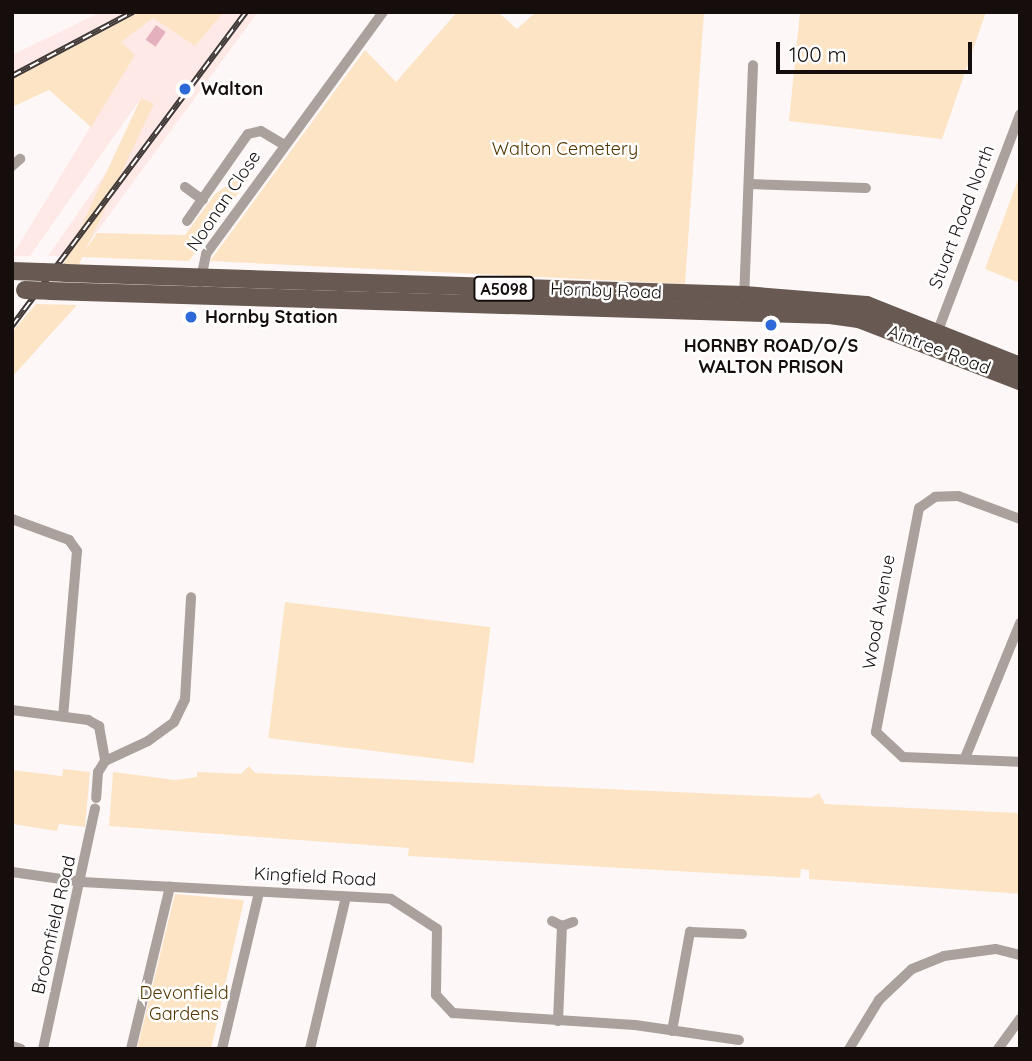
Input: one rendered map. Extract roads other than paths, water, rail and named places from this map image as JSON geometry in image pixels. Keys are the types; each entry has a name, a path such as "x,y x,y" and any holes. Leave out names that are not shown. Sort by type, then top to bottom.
{"main road":[{"name":"Hornby Road","path":"12,271 65,273 200,288"},
{"name":"Hornby Road","path":"19,289 50,291 200,288 867,305 1020,366"},
{"name":"Hornby Road","path":"744,302 859,318"},
{"name":"Aintree Road","path":"859,318 1020,381"}],"street":[{"name":"Noonan Close","path":"200,288 206,254 383,12"},
{"path":"744,302 753,65"},
{"name":"Stuart Road North","path":"937,333 1020,114"},
{"name":"Noonan Close","path":"187,221 248,134 261,131 284,145"},
{"path":"750,184 866,188"},
{"name":"Noonan Close","path":"186,187 203,200"},
{"name":"Wood Avenue","path":"965,758 903,757 876,732 911,527 919,508 935,497 958,496 1020,519"},
{"path":"12,519 69,540 76,551 63,716"},
{"path":"12,710 63,716 100,726 105,761 148,741 174,722 185,699 191,597"},
{"path":"1020,623 965,758 1020,762"},
{"name":"Broomfield Road","path":"43,1049 93,830 97,772 105,761"},
{"name":"Kingfield Road","path":"12,872 82,882 391,900 434,924 441,939 436,989 446,1009 739,1040"},
{"path":"131,1049 170,887"},
{"path":"222,1049 259,892"},
{"path":"310,1049 346,897"},
{"path":"558,1021 563,923"},
{"path":"672,1031 690,932 742,934"},
{"path":"849,1049 879,1000 912,969 944,956 996,949 1020,955"},
{"path":"998,1049 1020,1019"},
{"path":"12,1046 21,1049"}],"railway":[{"path":"12,76 133,12"},
{"path":"12,326 246,12"}],"place":[{"name":"Walton","path":"185,89"},
{"name":"Hornby Station","path":"191,317"},
{"name":"HORNBY ROAD/O/S WALTON PRISON","path":"771,325"}],"park label":[{"name":"Walton Cemetery","path":"565,149"},
{"name":"Devonfield Gardens","path":"184,1004"}]}
